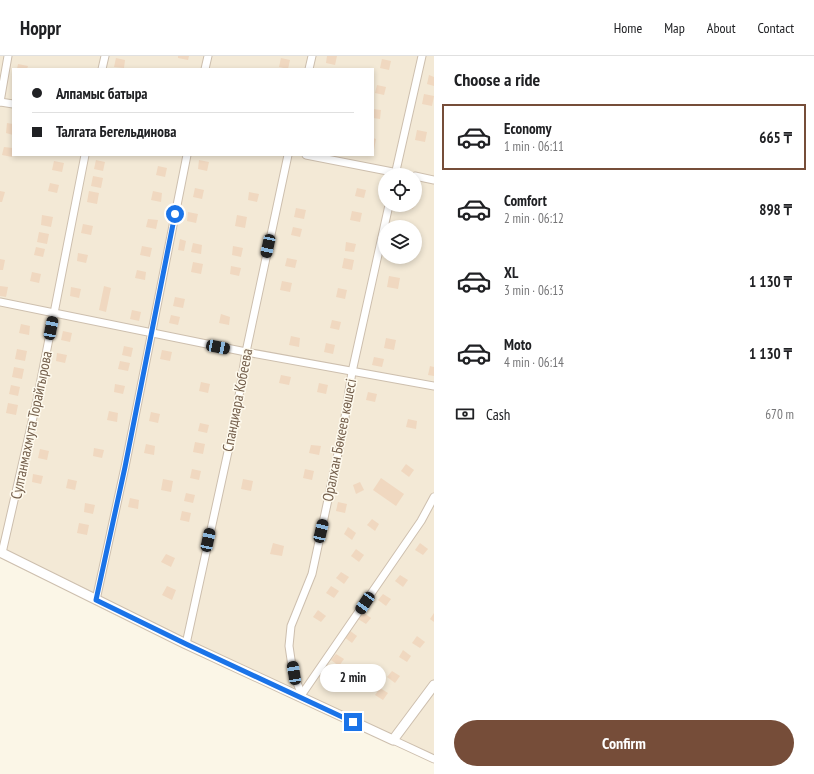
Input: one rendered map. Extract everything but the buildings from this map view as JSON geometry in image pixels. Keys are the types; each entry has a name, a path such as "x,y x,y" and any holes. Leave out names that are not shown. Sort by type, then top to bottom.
{"street":[{"path":"8,56 0,102 12,104"},
{"path":"102,68 105,56"},
{"path":"205,68 208,56"},
{"path":"308,68 312,56"},
{"path":"396,168 422,56"},
{"name":"Султанмахмута Торайгырова","path":"1,553 37,400 85,156"},
{"path":"96,600 125,467 187,156"},
{"name":"Спандиара Кобеева","path":"186,644 236,415 246,352 288,156"},
{"path":"311,156 378,170"},
{"path":"422,177 434,180"},
{"name":"Оралхан Бөкеев көшесі","path":"301,696 294,673 289,646 292,626 312,574 343,430 352,372 386,212"},
{"path":"0,302 151,334 434,386"},
{"path":"301,696 421,522 434,497"},
{"path":"1,553 186,644 301,696 434,759"},
{"path":"393,740 434,684"}],"shaded area":[{"path":"0,56 434,56 434,758 0,550"}],"route":[{"path":"175,214 125,467 96,600 353,722"}]}
